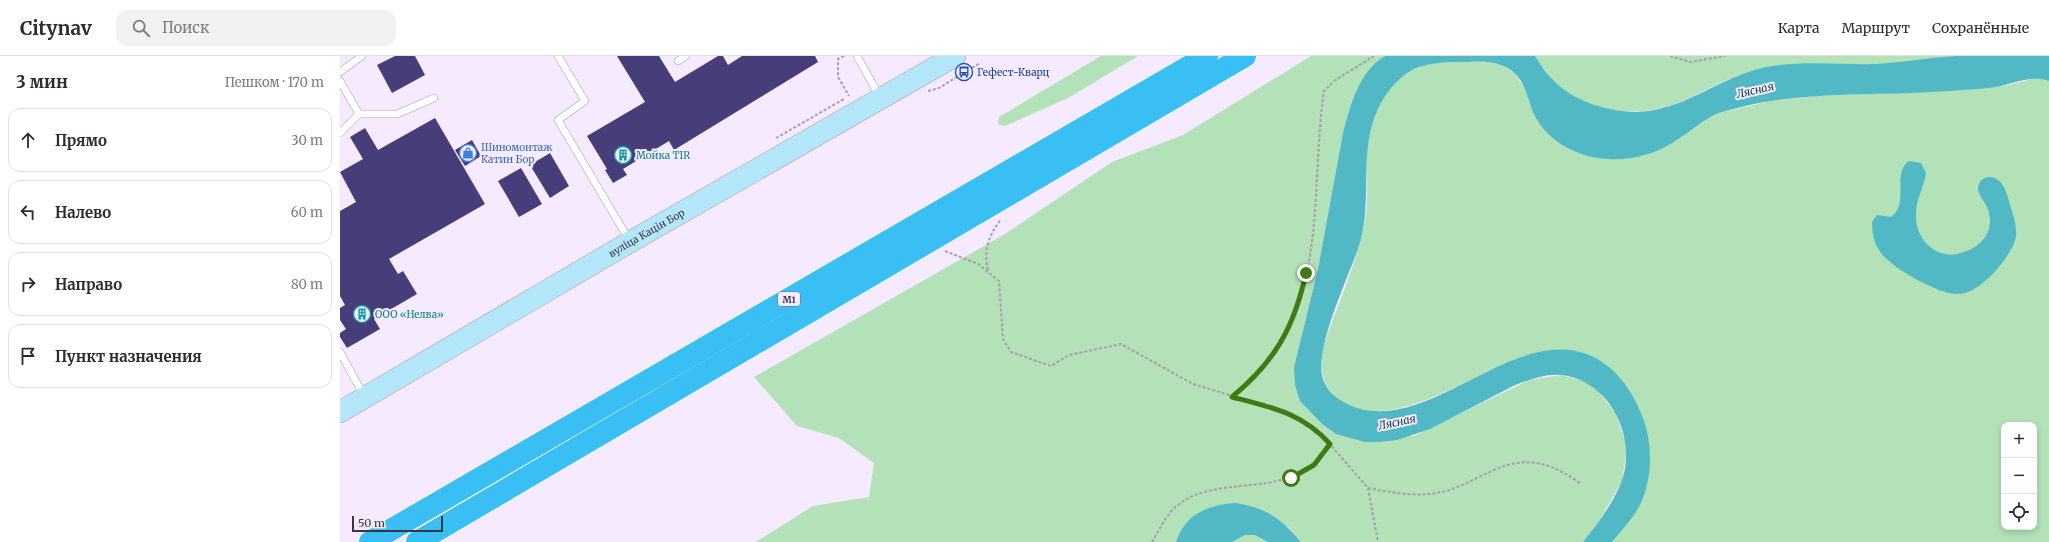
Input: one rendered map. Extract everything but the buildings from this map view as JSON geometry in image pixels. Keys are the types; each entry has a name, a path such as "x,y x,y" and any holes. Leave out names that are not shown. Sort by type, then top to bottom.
{"highway":[{"name":"М1","path":"370,542 1207,56"},
{"name":"М1","path":"417,542 1245,56"}],"main road":[{"name":"вуліца Кацін Бор","path":"340,412 364,396 630,242 955,56"}],"lane":[{"path":"340,72 362,56"},
{"path":"558,56 585,101 558,120 630,242"},
{"path":"678,61 686,56"},
{"path":"857,56 881,98"},
{"path":"340,82 359,114"},
{"path":"340,133 359,114 398,114 434,98"},
{"path":"340,352 364,396"}],"path":[{"path":"844,56 838,59 838,77 849,96"},
{"path":"1232,397 1253,379 1275,352 1294,318 1301,297 1312,242 1324,91 1334,81 1374,56"},
{"path":"1670,56 1690,62 1725,56"},
{"path":"926,92 938,88 980,63"},
{"path":"988,270 986,252 987,244 1004,216"},
{"path":"920,246 952,253 988,270 999,281 1003,339 1011,352 1051,366 1069,355 1121,344 1193,384 1292,414 1316,429 1368,488 1378,542"},
{"path":"1152,542 1170,513 1187,498 1212,490 1291,478 1314,465 1330,444"},
{"path":"1368,488 1399,494 1432,494 1463,485 1494,469 1528,461 1544,464 1558,470 1581,484"}],"green space":[{"path":"1101,56 1138,56 1068,98 1005,126 998,124 999,117"},
{"path":"1311,56 1385,56 1368,71 1362,80 1349,112 1343,133 1318,269 1294,367 1300,401 1322,424 1336,434 1414,436 1529,380 1561,375 1587,382 1598,391 1616,414 1625,441 1626,454 1622,481 1599,521 1583,542 1301,542 1288,527 1178,536 1176,542 756,542 813,506 869,497 874,463 839,438 797,426 754,377 1005,234 1112,162 1183,135"},
{"path":"1535,56 1955,56 1906,62 1809,64 1768,67 1756,69 1733,77 1677,103 1649,110 1619,111 1590,105 1564,91 1548,75"},
{"path":"1481,61 1500,64 1515,74 1525,89 1531,106 1561,144 1570,150 1583,155 1664,147 1676,141 1709,118 1723,112 1771,101 1817,96 1915,92 2009,85 2036,78 2049,81 2049,542 1612,542 1639,506 1648,479 1606,364 1577,352 1553,350 1527,355 1499,366 1418,403 1395,409 1373,411 1353,408 1336,397 1327,386 1323,374 1323,348 1362,236 1367,205 1368,144 1371,129 1382,101 1400,78 1412,70 1426,65 1447,62"},
{"path":"1245,535 1256,535 1268,542 1232,542"}],"water":[{"name":"Лясная","path":"1385,56 1535,56 1551,78 1559,86 1579,99 1612,110 1635,112 1669,106 1749,72 1780,65 1822,63 1877,64 1955,56 2049,56 2049,81 2034,79 1989,88 1921,93 1814,96 1790,98 1742,106 1714,115 1685,135 1655,152 1626,159 1595,158 1563,146 1546,131 1539,122 1533,112 1525,90 1516,75 1507,68 1496,63 1447,62 1433,64 1414,69 1395,83 1381,102 1370,132 1363,230 1359,246 1327,332 1321,366 1325,384 1336,397 1357,408 1387,411 1417,404 1509,362 1539,352 1569,350 1599,360 1607,365 1621,379 1637,404 1647,431 1650,463 1647,485 1640,505 1631,519 1612,542 1583,542 1605,513 1619,489 1626,463 1626,446 1622,429 1616,414 1606,400 1594,388 1579,379 1556,375 1532,379 1515,385 1430,429 1397,440 1379,442 1365,442 1336,434 1322,424 1300,401 1295,385 1294,367 1318,269 1343,133 1349,112 1362,80 1368,71"},
{"path":"1909,161 1921,163 1926,173 1916,209 1916,222 1918,230 1927,244 1941,253 1949,255 1966,252 1985,238 1990,224 1990,216 1978,190 1979,184 1983,179 1992,177 1998,180 2004,187 2014,218 2016,236 2002,264 1975,289 1957,294 1939,290 1905,273 1895,266 1881,253 1877,246 1873,234 1872,222 1877,215 1891,217 1896,211 1899,205 1901,173"},
{"path":"1235,503 1256,508 1272,515 1286,526 1301,542 1268,542 1255,535 1245,535 1232,542 1176,542 1185,524 1199,513 1216,506"}],"place":[{"name":"Гефест-Кварц","path":"964,72"},
{"name":"Шиномонтаж Катин Бор","path":"468,153"},
{"name":"Мойка TIR","path":"623,155"},
{"name":"ООО «Нелва»","path":"362,314"}],"route":[{"path":"1291,478 1303,473 1314,465 1330,444 1320,433 1306,422 1292,414 1276,408 1232,397 1253,379 1264,367 1286,334 1294,318 1301,297 1306,273"}]}
